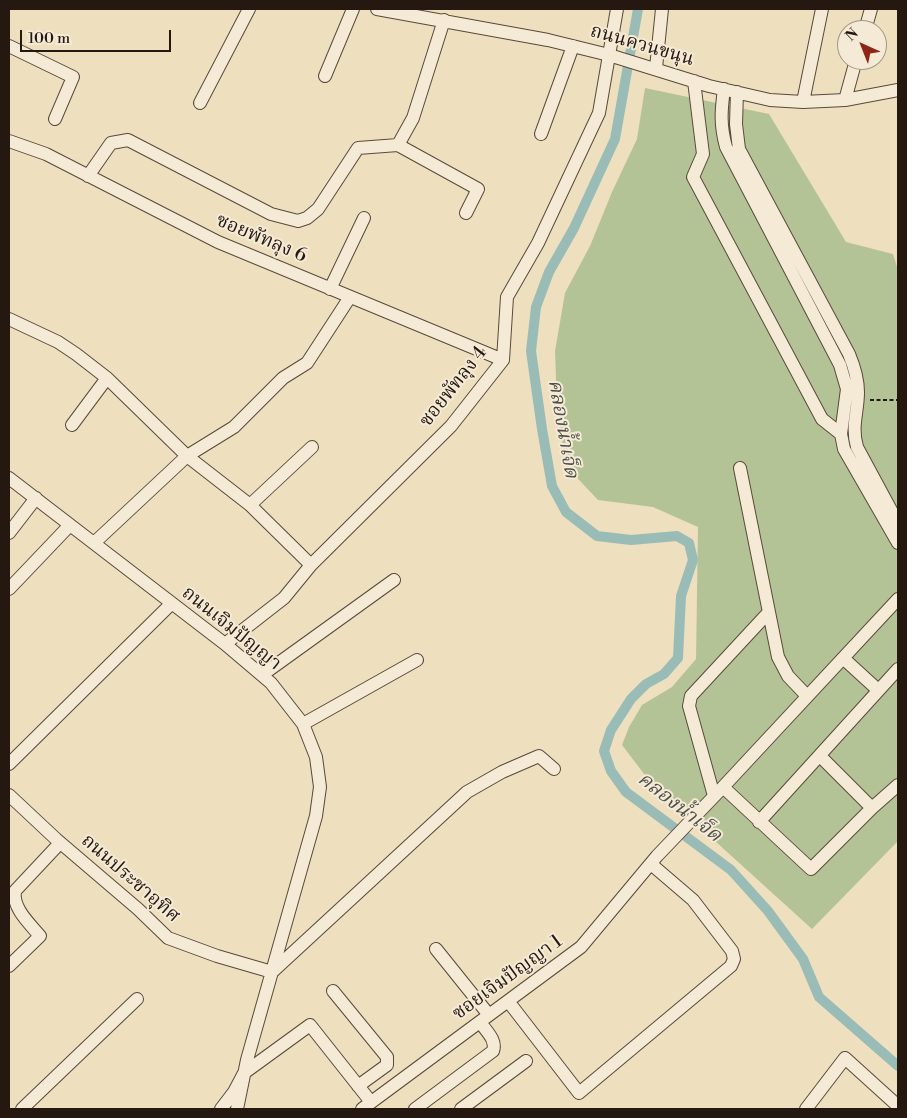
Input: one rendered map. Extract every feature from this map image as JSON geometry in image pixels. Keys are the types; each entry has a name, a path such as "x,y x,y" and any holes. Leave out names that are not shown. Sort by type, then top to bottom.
{"street":[{"path":"200,103 250,9"},
{"path":"325,76 354,9"},
{"name":"ถนนควนขนุน","path":"377,9 444,20 574,46 694,81 770,100 803,102 845,100 898,90"},
{"name":"ซอยพัทลุง 4","path":"225,644 284,598 311,565 451,426 503,360 507,296 538,243 599,113 617,9"},
{"path":"653,68 662,9"},
{"path":"803,102 822,9"},
{"path":"398,145 413,118 444,20"},
{"path":"9,46 73,77 55,119"},
{"path":"541,134 574,46"},
{"path":"845,100 853,70"},
{"path":"694,81 703,154 693,177 822,420 841,434"},
{"path":"724,89 721,108 721,130 821,299 854,366 858,385 841,434 844,449 898,543"},
{"path":"737,92 734,151 840,365 852,399 854,434 858,447 898,523"},
{"path":"88,176 111,143 128,140 271,214 298,221 308,218 318,208 358,148 398,145 478,189 466,213"},
{"name":"ซอยพัทลุง 6","path":"9,141 46,154 218,242 503,360"},
{"path":"330,288 364,218"},
{"path":"94,543 187,456 234,427 283,378 307,363 350,297"},
{"path":"810,307 821,299"},
{"path":"9,319 58,342 107,378 187,456 250,505 311,565"},
{"path":"72,425 107,378"},
{"path":"250,505 312,447"},
{"path":"740,468 778,657 788,676 808,696"},
{"name":"ถนนเจิมปัญญา","path":"9,478 225,644 262,675 303,724 316,757 320,787 316,816 244,1073"},
{"path":"9,533 36,498"},
{"path":"9,589 70,525"},
{"path":"262,675 394,580"},
{"name":"ซอยเจิมปัญญา 1","path":"367,1106 581,947 654,860 897,603"},
{"path":"9,764 171,604"},
{"path":"768,613 691,696 689,706 719,792 760,822 811,869 872,808 898,785"},
{"path":"843,658 878,690"},
{"path":"303,724 417,660"},
{"path":"760,822 898,668"},
{"path":"272,972 467,792 502,772 540,756 554,768"},
{"path":"820,756 872,808"},
{"name":"ถนนประชาอุทิศ","path":"9,795 60,843 138,909 168,938 218,956 272,972"},
{"path":"9,966 40,936 16,906 14,899 15,891 60,843"},
{"path":"508,1001 579,1093 731,966 734,959 732,951 693,900 654,860"},
{"path":"415,1109 493,1051 495,1046 484,1019 436,949"},
{"path":"333,992 387,1057 386,1065 358,1086"},
{"path":"22,1109 137,999"},
{"path":"221,1109 234,1092 244,1073 310,1025 358,1086 367,1106"},
{"path":"806,1109 844,1058 898,1106"},
{"path":"461,1109 526,1061"},
{"path":"237,1109 244,1073"}],"path":[{"path":"852,399 898,400"}],"green space":[{"path":"645,88 769,114 846,242 893,254 898,270 898,841 812,929 651,783 622,745 629,727 642,705 672,687 696,659 698,527 653,507 598,500 566,466 557,406 555,351 565,293 590,246 612,192 637,139"}],"waterway":[{"name":"คลองน้ำเจ็ด","path":"638,9 615,139 574,228 549,272 536,307 531,351 552,486 566,512 597,536 631,540 677,536 689,543 693,560 681,596 678,658 664,674 646,684 631,699 611,730 604,751 611,771 626,792 731,870 768,911 803,959 819,997 898,1066"}]}
